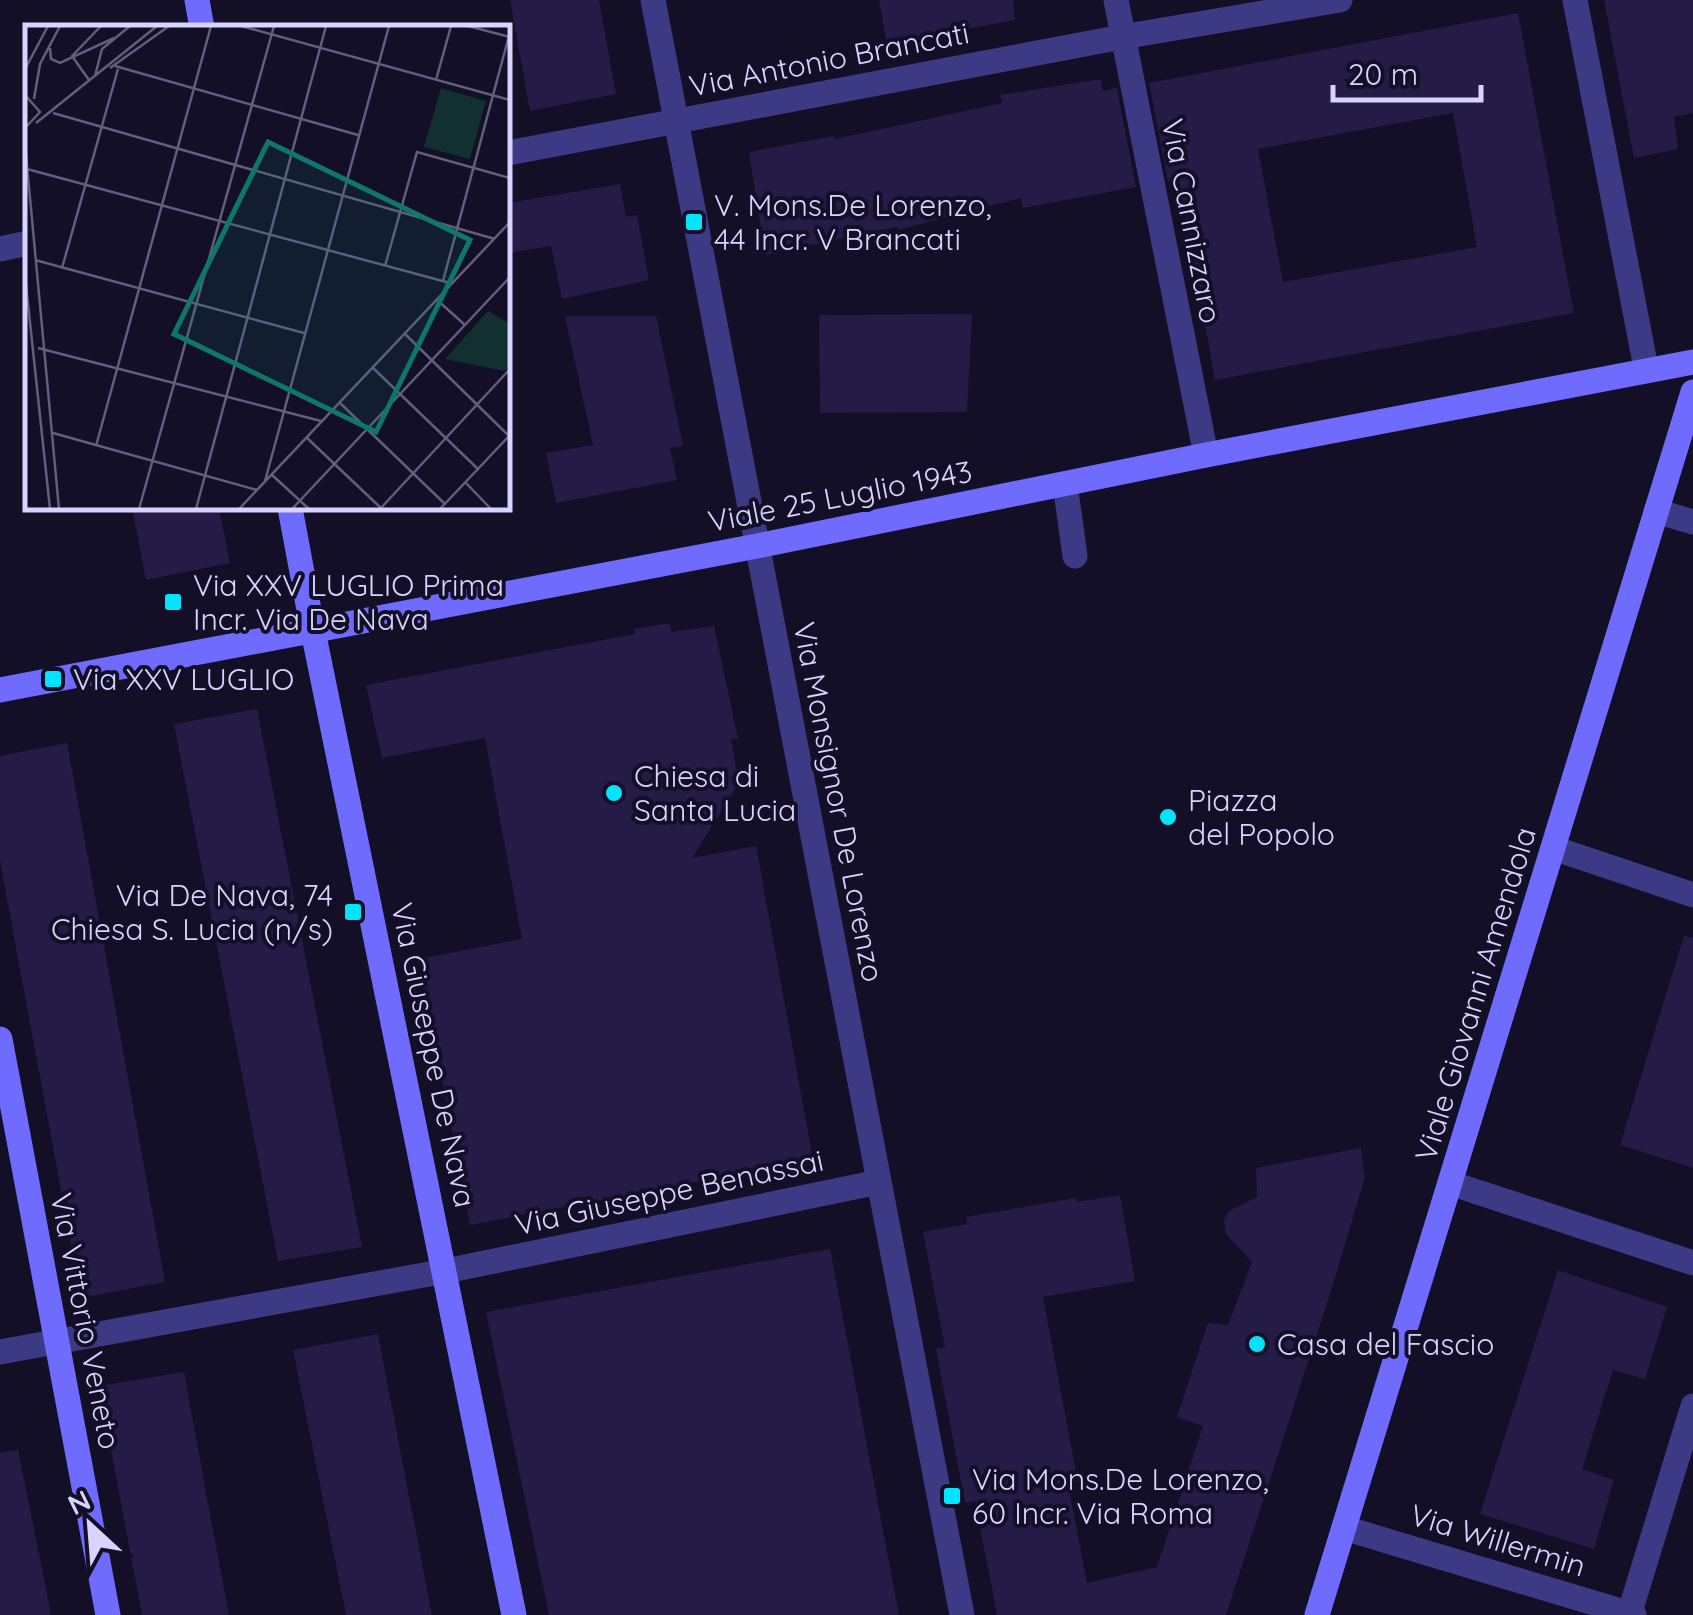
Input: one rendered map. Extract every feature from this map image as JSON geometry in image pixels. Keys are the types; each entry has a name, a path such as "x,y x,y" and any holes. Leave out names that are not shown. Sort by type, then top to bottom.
{"street":[{"path":"197,0 201,25"},
{"name":"Via Monsignor De Lorenzo","path":"653,0 962,1615"},
{"name":"Via Cannizzaro","path":"1116,0 1206,454"},
{"name":"Via Antonio Brancati","path":"510,152 1340,0"},
{"path":"1575,0 1646,368"},
{"path":"0,249 25,245"},
{"name":"Viale 25 Luglio 1943","path":"0,690 757,546 1646,368 1693,362"},
{"name":"Viale Giovanni Amendola","path":"1317,1615 1693,392"},
{"path":"1064,484 1075,556"},
{"name":"Via Giuseppe De Nava","path":"290,510 514,1615"},
{"path":"1656,512 1693,522"},
{"path":"1554,848 1693,896"},
{"name":"Via Vittorio Veneto","path":"0,1038 108,1615"},
{"name":"Via Giuseppe Benassai","path":"0,1352 446,1270 878,1182"},
{"path":"1450,1183 1693,1263"},
{"path":"1630,1614 1693,1406"},
{"name":"Via Willermin","path":"1344,1528 1630,1614"}],"building":[{"path":"510,0 599,0 616,94 530,111"},
{"path":"879,0 1013,0 1015,20 887,44"},
{"path":"1604,0 1693,0 1693,113 1674,117 1678,149 1634,158"},
{"path":"1518,13 1574,313 1215,380 1179,179 1168,181 1149,83","holes":["1453,113 1477,247 1283,282 1258,149"]},
{"path":"1101,79 1103,91 1117,88 1136,187 1023,208 1021,198 898,230 897,227 765,255 749,152 834,136 835,139 1002,103 1000,95"},
{"path":"620,184 626,217 637,215 649,280 562,299 551,246 510,253 510,203"},
{"path":"972,314 967,412 820,413 819,315"},
{"path":"565,316 656,316 683,446 670,448 677,480 556,503 546,453 593,445"},
{"path":"132,510 219,510 230,563 146,580"},
{"path":"669,623 672,632 714,626 738,739 731,739 738,778 692,858 756,846 813,1160 470,1225 419,959 522,939 485,738 382,758 366,685 635,634 634,629"},
{"path":"257,709 362,1247 278,1261 174,724"},
{"path":"67,743 165,1282 81,1298 0,861 0,756"},
{"path":"1684,936 1693,938 1693,1168 1620,1145"},
{"path":"1361,1148 1365,1177 1226,1615 997,1615 975,1501 965,1503 936,1349 945,1347 923,1232 967,1224 966,1217 1076,1198 1077,1202 1120,1195 1135,1281 1043,1297 1078,1482 1068,1484 1087,1583 1157,1567 1203,1426 1177,1417 1208,1323 1228,1325 1252,1262 1226,1234 1224,1220 1229,1211 1257,1197 1256,1168"},
{"path":"830,1249 899,1615 549,1615 486,1312"},
{"path":"1558,1270 1667,1307 1645,1379 1613,1370 1582,1469 1614,1480 1594,1549 1480,1514"},
{"path":"378,1334 432,1615 346,1615 293,1350"},
{"path":"184,1372 229,1615 142,1615 99,1386"},
{"path":"18,1450 51,1615 0,1615 0,1452"}],"place":[{"name":"V. Mons.De Lorenzo, 44 Incr. V Brancati","path":"694,222"},
{"name":"Via XXV LUGLIO Prima Incr. Via De Nava","path":"173,602"},
{"name":"Via XXV LUGLIO","path":"53,679"},
{"name":"Chiesa di Santa Lucia","path":"614,793"},
{"name":"Piazza del Popolo","path":"1168,817"},
{"name":"Via De Nava, 74 Chiesa S. Lucia (n/s)","path":"353,912"},
{"name":"Casa del Fascio","path":"1257,1344"},
{"name":"Via Mons.De Lorenzo, 60 Incr. Via Roma","path":"952,1496"}]}
